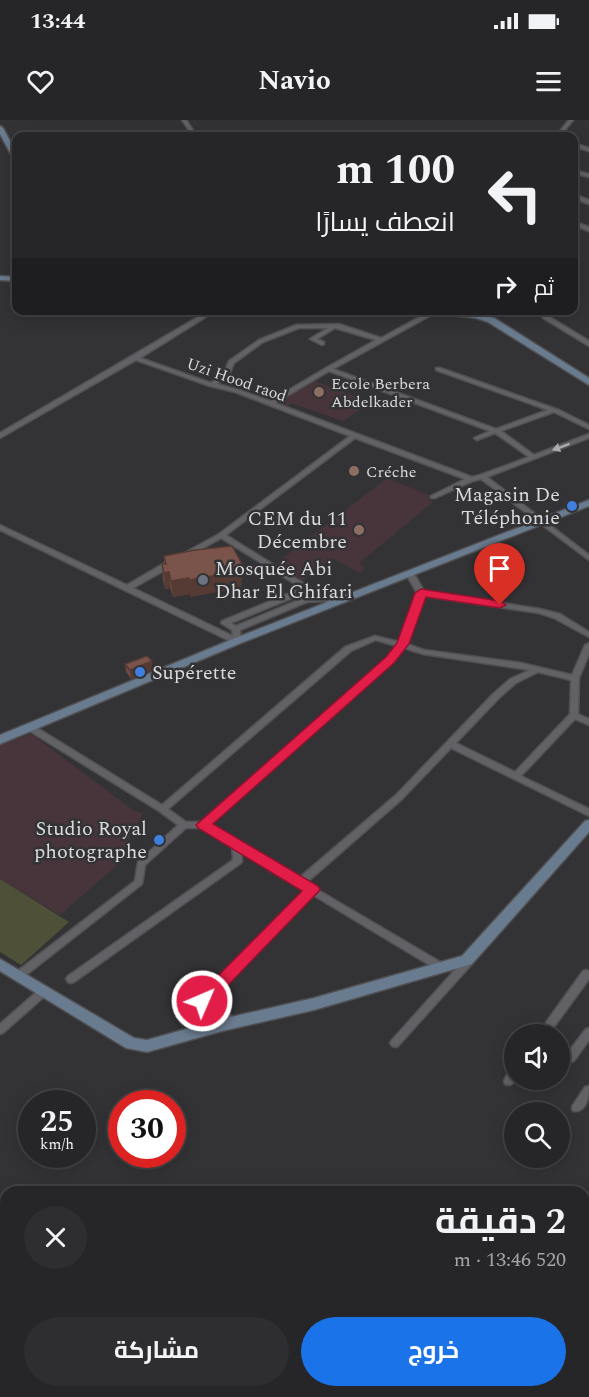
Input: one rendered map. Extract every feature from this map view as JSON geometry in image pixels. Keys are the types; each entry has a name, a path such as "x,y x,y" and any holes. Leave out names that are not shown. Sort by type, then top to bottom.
{"main road":[{"path":"0,128 12,150"},
{"path":"467,315 491,320 587,380"},
{"path":"0,740 236,635 327,601 410,574 589,503"},
{"path":"6,971 131,1044 147,1046 314,1004 466,960 589,824"}],"street":[{"path":"562,132 572,120"},
{"name":"Uzi Hood raod","path":"135,358 207,315"},
{"path":"270,404 421,315"},
{"path":"544,315 589,344"},
{"path":"212,385 227,374 231,362 261,341 298,326 334,326 381,340"},
{"path":"322,343 313,339 334,326"},
{"path":"0,436 135,358"},
{"name":"Uzi Hood raod","path":"135,358 212,385 237,391 471,479"},
{"path":"328,369 496,431 533,457"},
{"path":"438,369 553,410 589,427"},
{"path":"477,438 553,410"},
{"path":"129,587 221,535 354,436"},
{"path":"434,497 471,479 482,477 589,436"},
{"path":"482,477 589,558"},
{"path":"0,527 236,635"},
{"path":"221,535 327,601"},
{"path":"203,825 390,660 403,644 421,593 410,574"},
{"path":"236,635 225,622 298,593 306,600"},
{"path":"421,593 540,610 557,616 589,635"},
{"path":"236,635 306,600 327,601"},
{"path":"162,809 348,649 375,638 403,644 423,652 537,669 575,678"},
{"path":"516,776 574,715 575,678 589,645"},
{"path":"300,883 399,797 513,681 537,669"},
{"path":"574,715 589,722"},
{"path":"31,728 184,825 203,825 440,966"},
{"path":"451,744 589,813"},
{"path":"6,971 139,882 141,864 184,825"},
{"path":"71,979 238,861 236,844"},
{"path":"234,1023 202,1001 312,890"},
{"path":"395,1043 468,962 466,960"},
{"path":"550,1024 586,974 589,975"},
{"path":"0,1030 43,992"},
{"path":"570,1058 589,1032"},
{"path":"577,1108 589,1090"}],"shaded area":[{"name":"Ecole Berbera Abdelkader","path":"314,381 371,402 343,421 291,403 283,408 273,404"},
{"name":"CEM du 11 Décembre","path":"387,478 431,496 427,499 433,502 359,563 365,568 360,573 332,558 302,581 278,562"},
{"path":"31,734 133,810 143,814 125,845 133,851 60,915 0,879 0,745"}],"green space":[{"path":"0,879 69,922 21,965 0,952"}],"building":[{"path":"232,546 242,564 239,565 241,571 171,581 169,572 164,573 162,564 166,564 164,556"},
{"path":"147,656 152,661 130,670 125,664"}],"place":[{"name":"Ecole Berbera Abdelkader","path":"319,392"},
{"name":"Créche","path":"354,471"},
{"name":"Magasin De Téléphonie","path":"572,506"},
{"name":"CEM du 11 Décembre","path":"359,530"},
{"name":"Mosquée Abi Dhar El Ghifari","path":"203,580"},
{"name":"Supérette","path":"140,672"},
{"name":"Studio Royal photographe","path":"159,840"}],"route":[{"path":"202,1001 268,937 312,890 203,825 390,660 403,644 421,593 500,605"}]}
